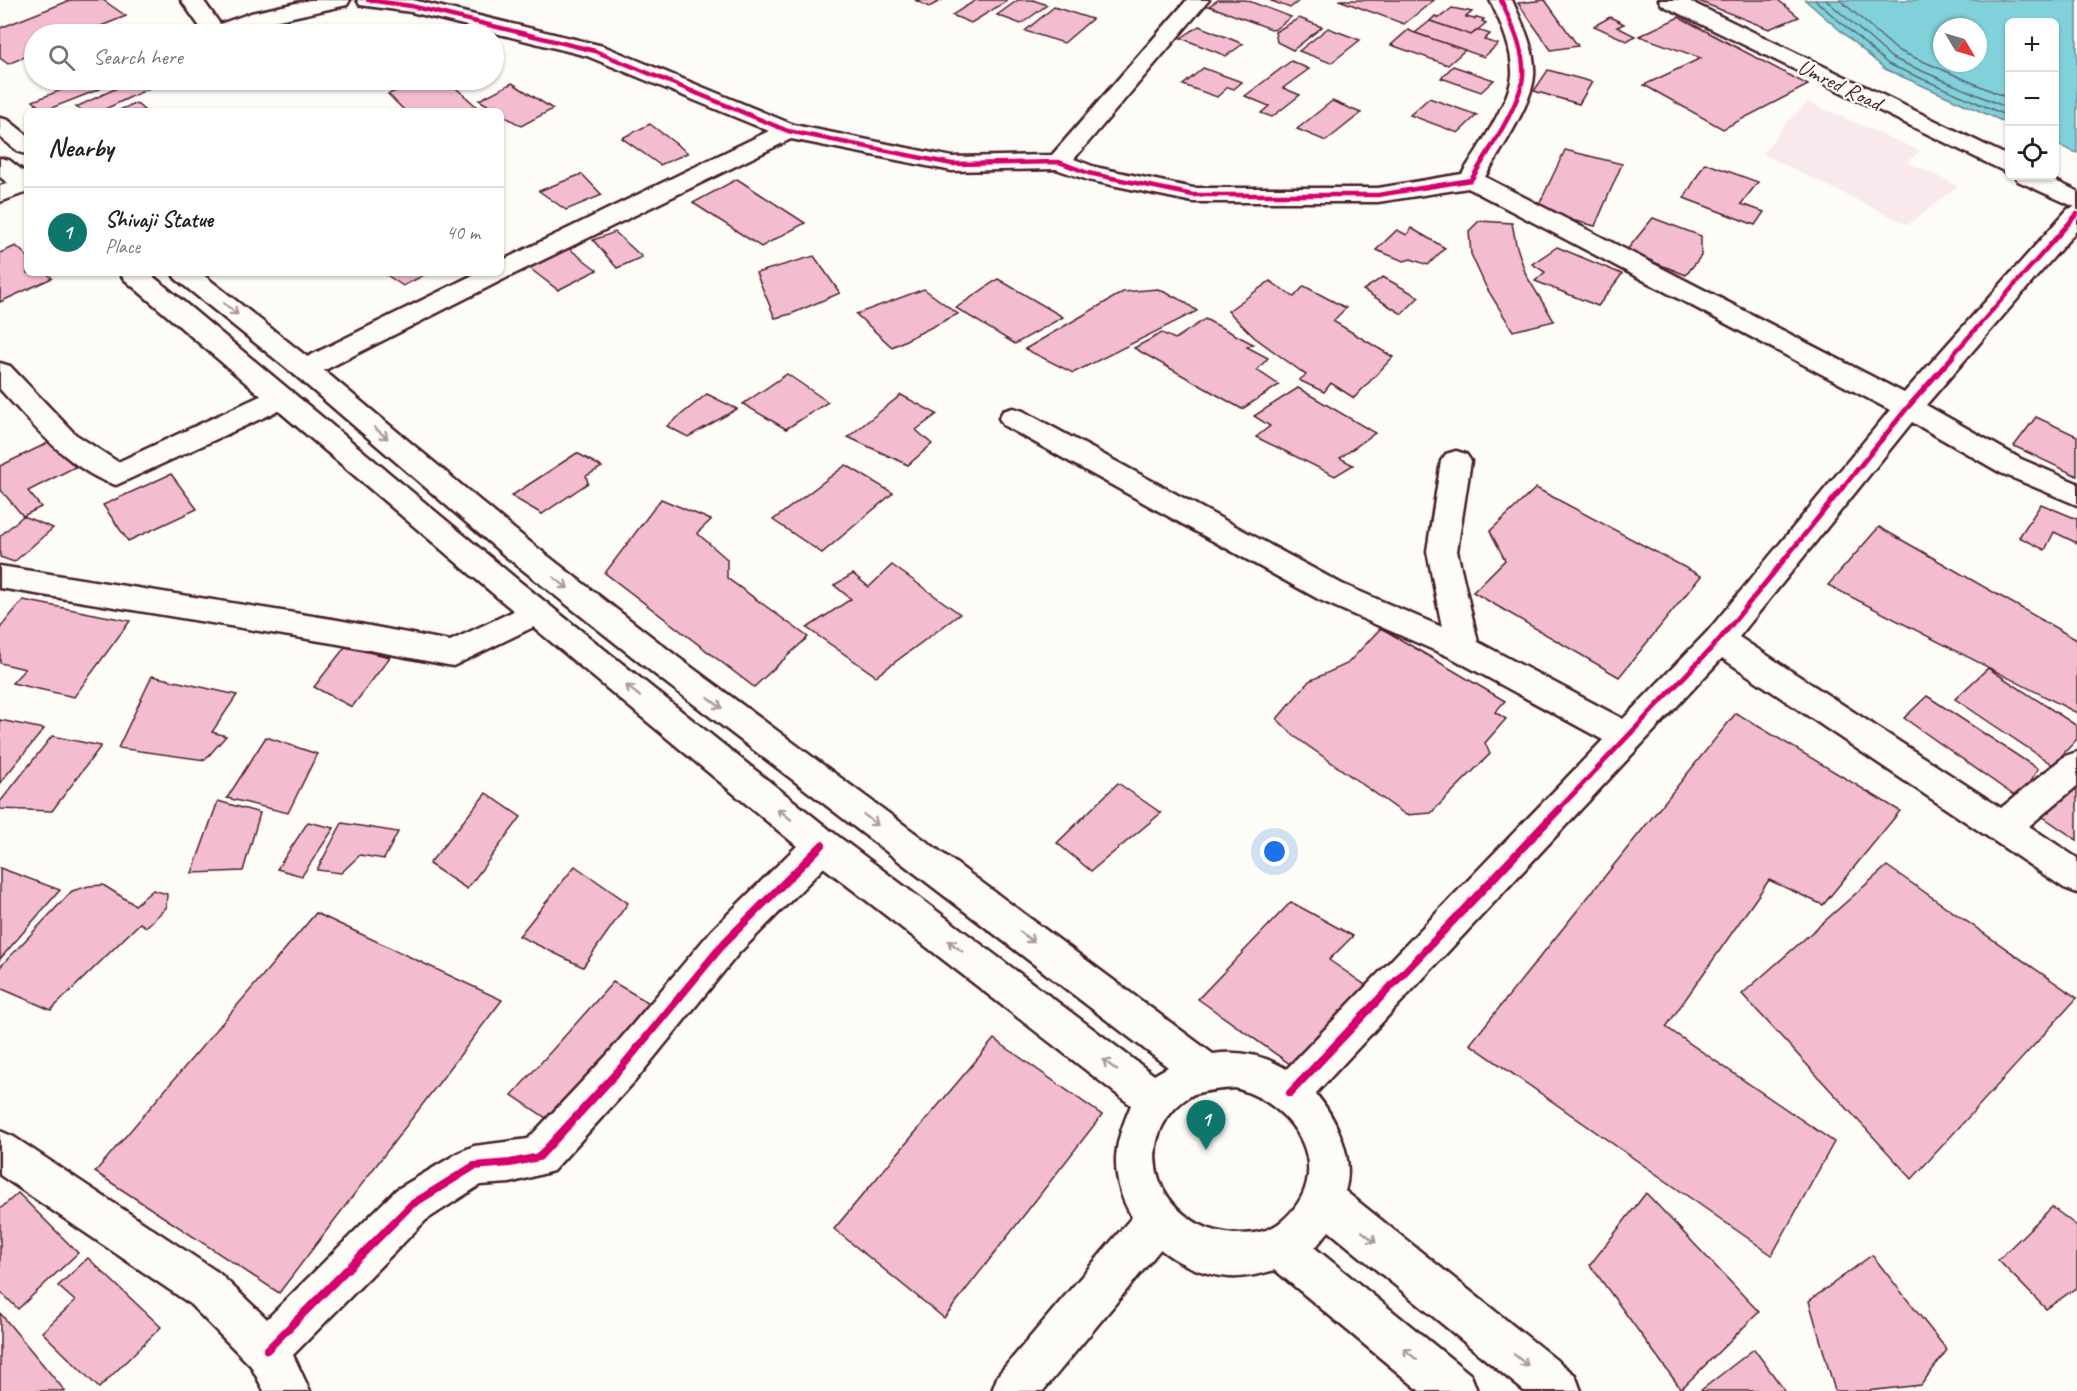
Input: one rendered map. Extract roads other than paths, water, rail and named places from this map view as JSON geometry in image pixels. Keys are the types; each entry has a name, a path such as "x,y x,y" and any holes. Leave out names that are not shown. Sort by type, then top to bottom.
{"street":[{"path":"192,0 209,24"},
{"path":"241,24 339,0"},
{"path":"368,0 411,6 485,24"},
{"path":"1059,162 1198,0"},
{"path":"1472,180 1505,121 1523,78 1516,33 1501,0"},
{"name":"Umred Road","path":"1670,0 2005,165"},
{"path":"504,29 595,51 788,132 952,164 1059,162 1088,173 1193,195 1378,195 1472,180 1908,407 2011,466 2077,495"},
{"path":"0,125 24,145"},
{"path":"504,270 788,132"},
{"path":"0,165 24,183"},
{"path":"2035,180 2077,200"},
{"path":"0,195 24,186"},
{"path":"1290,1093 1719,640 1908,407 2077,214"},
{"path":"137,276 537,612 822,845 1156,1100"},
{"path":"189,276 305,369 515,547 668,667 1206,1072"},
{"path":"305,369 491,276"},
{"path":"0,372 65,441 116,475 281,398"},
{"path":"1013,418 1331,592 1463,649 1627,737"},
{"path":"1456,462 1442,551 1463,649"},
{"path":"0,577 338,632 453,654 537,612"},
{"path":"1719,640 2077,877"},
{"path":"2002,828 2077,766"},
{"path":"267,1350 411,1205 474,1166 510,1163 539,1157 621,1068 725,942 822,845"},
{"path":"1235,1070 1265,1078 1290,1093 1311,1116 1324,1142 1328,1171 1324,1200 1307,1228 1281,1248 1250,1257 1216,1255 1184,1242 1158,1219 1142,1190 1136,1158 1140,1127 1156,1100 1179,1081 1206,1072 1235,1070"},
{"path":"0,1151 204,1288 267,1350 288,1391"},
{"path":"1324,1200 1559,1391"},
{"path":"1014,1391 1158,1219"},
{"path":"1281,1248 1455,1391"}],"water":[{"path":"1805,0 2077,0 2077,153 2059,146 2059,18 2005,18 2005,122 1885,69"}],"place":[{"name":"Shivaji Statue","path":"1206,1150"}]}
